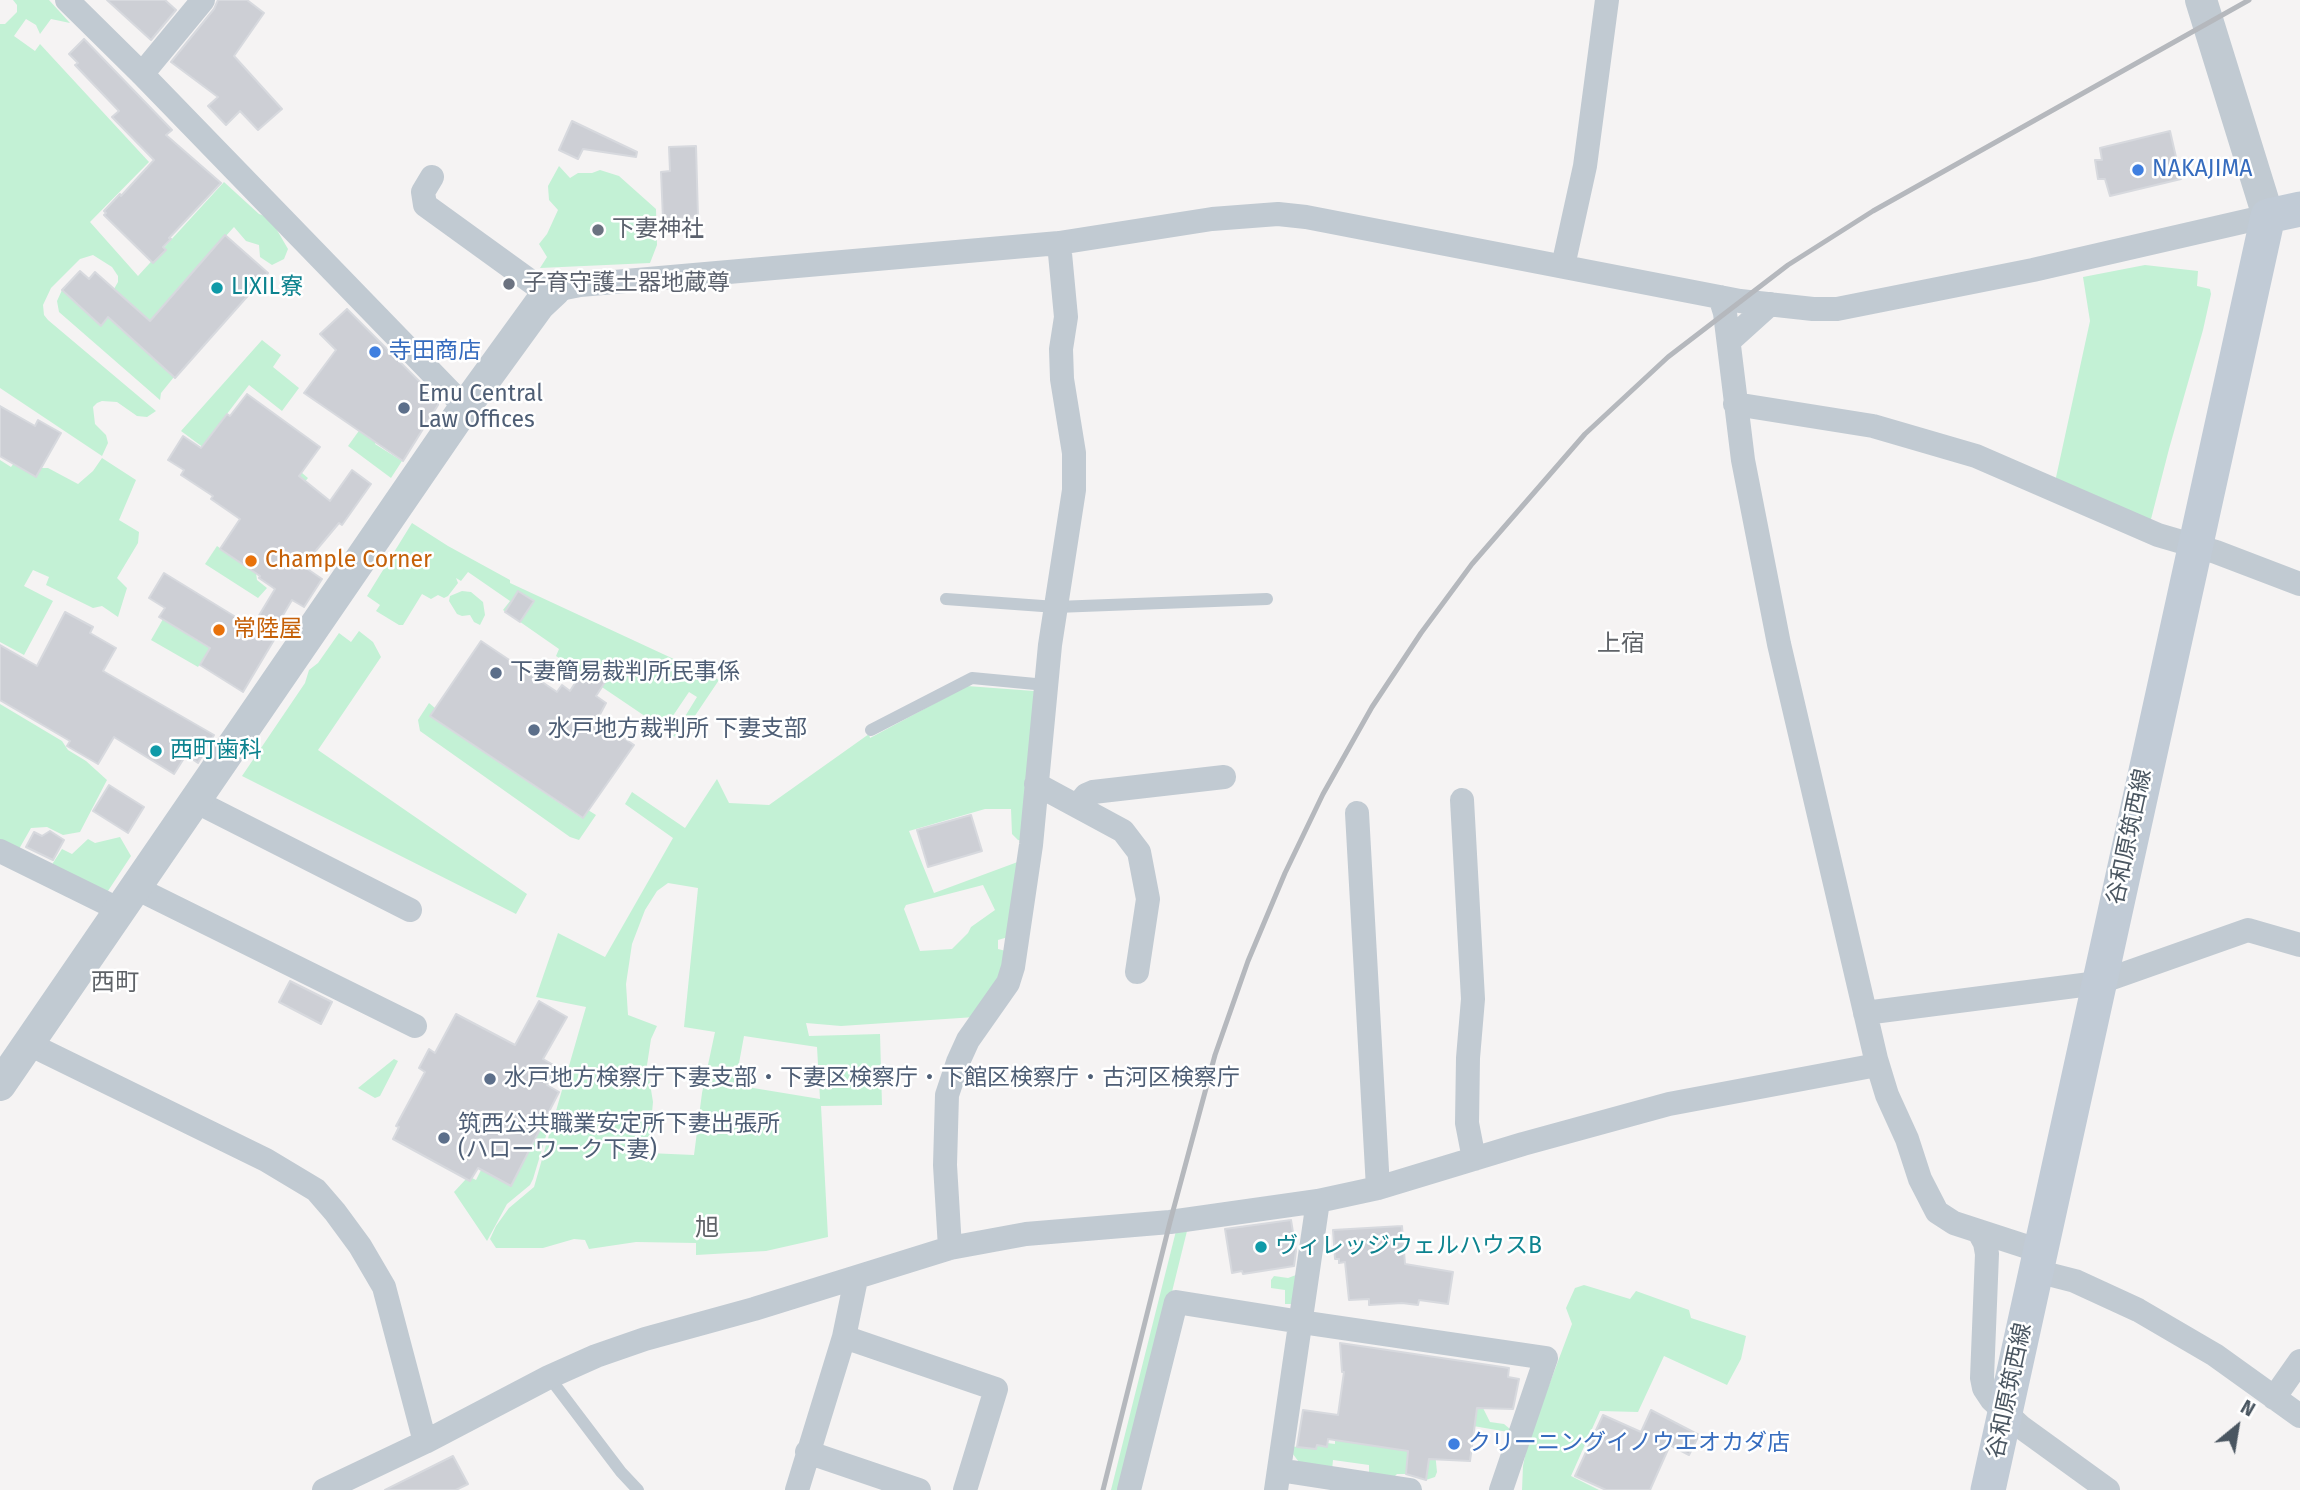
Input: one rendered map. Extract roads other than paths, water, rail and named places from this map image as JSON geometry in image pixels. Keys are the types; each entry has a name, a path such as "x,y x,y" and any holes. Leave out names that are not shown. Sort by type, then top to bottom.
{"main road":[{"name":"谷和原筑西線","path":"1987,1490 2194,547 2284,213"}],"street":[{"path":"67,0 465,407"},
{"path":"142,75 203,0"},
{"path":"1563,266 1585,166 1607,0"},
{"path":"0,1085 465,407 552,292 580,285 1059,243 1212,219 1278,214 1306,217 1720,297 1813,309 1866,304 2033,270 2284,213 2201,0"},
{"path":"432,177 422,192 425,205 552,292"},
{"path":"950,1248 945,1164 947,1095 968,1040 1008,983 1013,967 1031,845 1046,685 1075,478 1074,453 1062,379 1061,349 1066,309 1059,243"},
{"path":"1720,297 1729,341 1743,460 1779,644 1877,1065 1929,1199 1945,1218 2138,1310 2215,1355 2300,1416"},
{"path":"1729,341 1770,304"},
{"path":"1735,404 1873,426 1976,456 2158,535 2214,551 2300,584"},
{"path":"1077,806 1086,794 1093,792 1224,777"},
{"path":"1037,784 1123,831 1139,852 1148,899 1137,972"},
{"path":"1462,800 1473,1007 1466,1114 1474,1159"},
{"path":"195,801 410,910"},
{"path":"1357,813 1378,1188"},
{"path":"0,851 128,899 415,1026"},
{"path":"1865,1013 2098,983 2248,930 2300,945"},
{"path":"29,1044 243,1148 296,1176 316,1190 348,1229 384,1287 425,1442"},
{"path":"336,1488 549,1377 596,1356 645,1339 856,1279 950,1248 1026,1234 1170,1222 1318,1201 1378,1188 1668,1104 1877,1065"},
{"path":"1318,1201 1278,1480 1410,1490"},
{"path":"1979,1232 1987,1254 1982,1378 1988,1394 2005,1413 2108,1490"},
{"path":"797,1490 844,1337 856,1279"},
{"path":"1129,1490 1176,1302 1546,1358 1501,1490"},
{"path":"844,1337 996,1389 965,1490"},
{"path":"2274,1398 2300,1361"},
{"path":"807,1452 919,1490"}],"lane":[{"path":"946,599 1056,607 1267,599"},
{"path":"871,730 972,678 1046,685"},
{"path":"549,1377 621,1472 638,1490"}],"railway":[{"path":"1103,1490 1215,1055 1248,961 1285,873 1323,794 1372,707 1421,633 1472,564 1585,434 1668,357 1788,265 1873,211 2249,0"}],"place":[{"name":"NAKAJIMA","path":"2138,170"},
{"name":"下妻神社","path":"598,230"},
{"name":"子育守護土器地蔵尊","path":"509,284"},
{"name":"LIXIL寮","path":"217,288"},
{"name":"寺田商店","path":"375,352"},
{"name":"Emu Central Law Offices","path":"404,408"},
{"name":"Chample Corner","path":"251,561"},
{"name":"常陸屋","path":"219,630"},
{"name":"下妻簡易裁判所民事係","path":"496,673"},
{"name":"水戸地方裁判所 下妻支部","path":"534,730"},
{"name":"西町歯科","path":"156,751"},
{"name":"水戸地方検察庁下妻支部・下妻区検察庁・下館区検察庁・古河区検察庁","path":"490,1079"},
{"name":"筑西公共職業安定所下妻出張所 (ハローワーク下妻)","path":"444,1138"},
{"name":"ヴィレッジウェルハウスB","path":"1261,1247"},
{"name":"クリーニングイノウエオカダ店","path":"1454,1444"}],"district":[{"name":"上宿","path":"1621,644"},
{"name":"西町","path":"115,983"},
{"name":"旭","path":"707,1228"}]}
